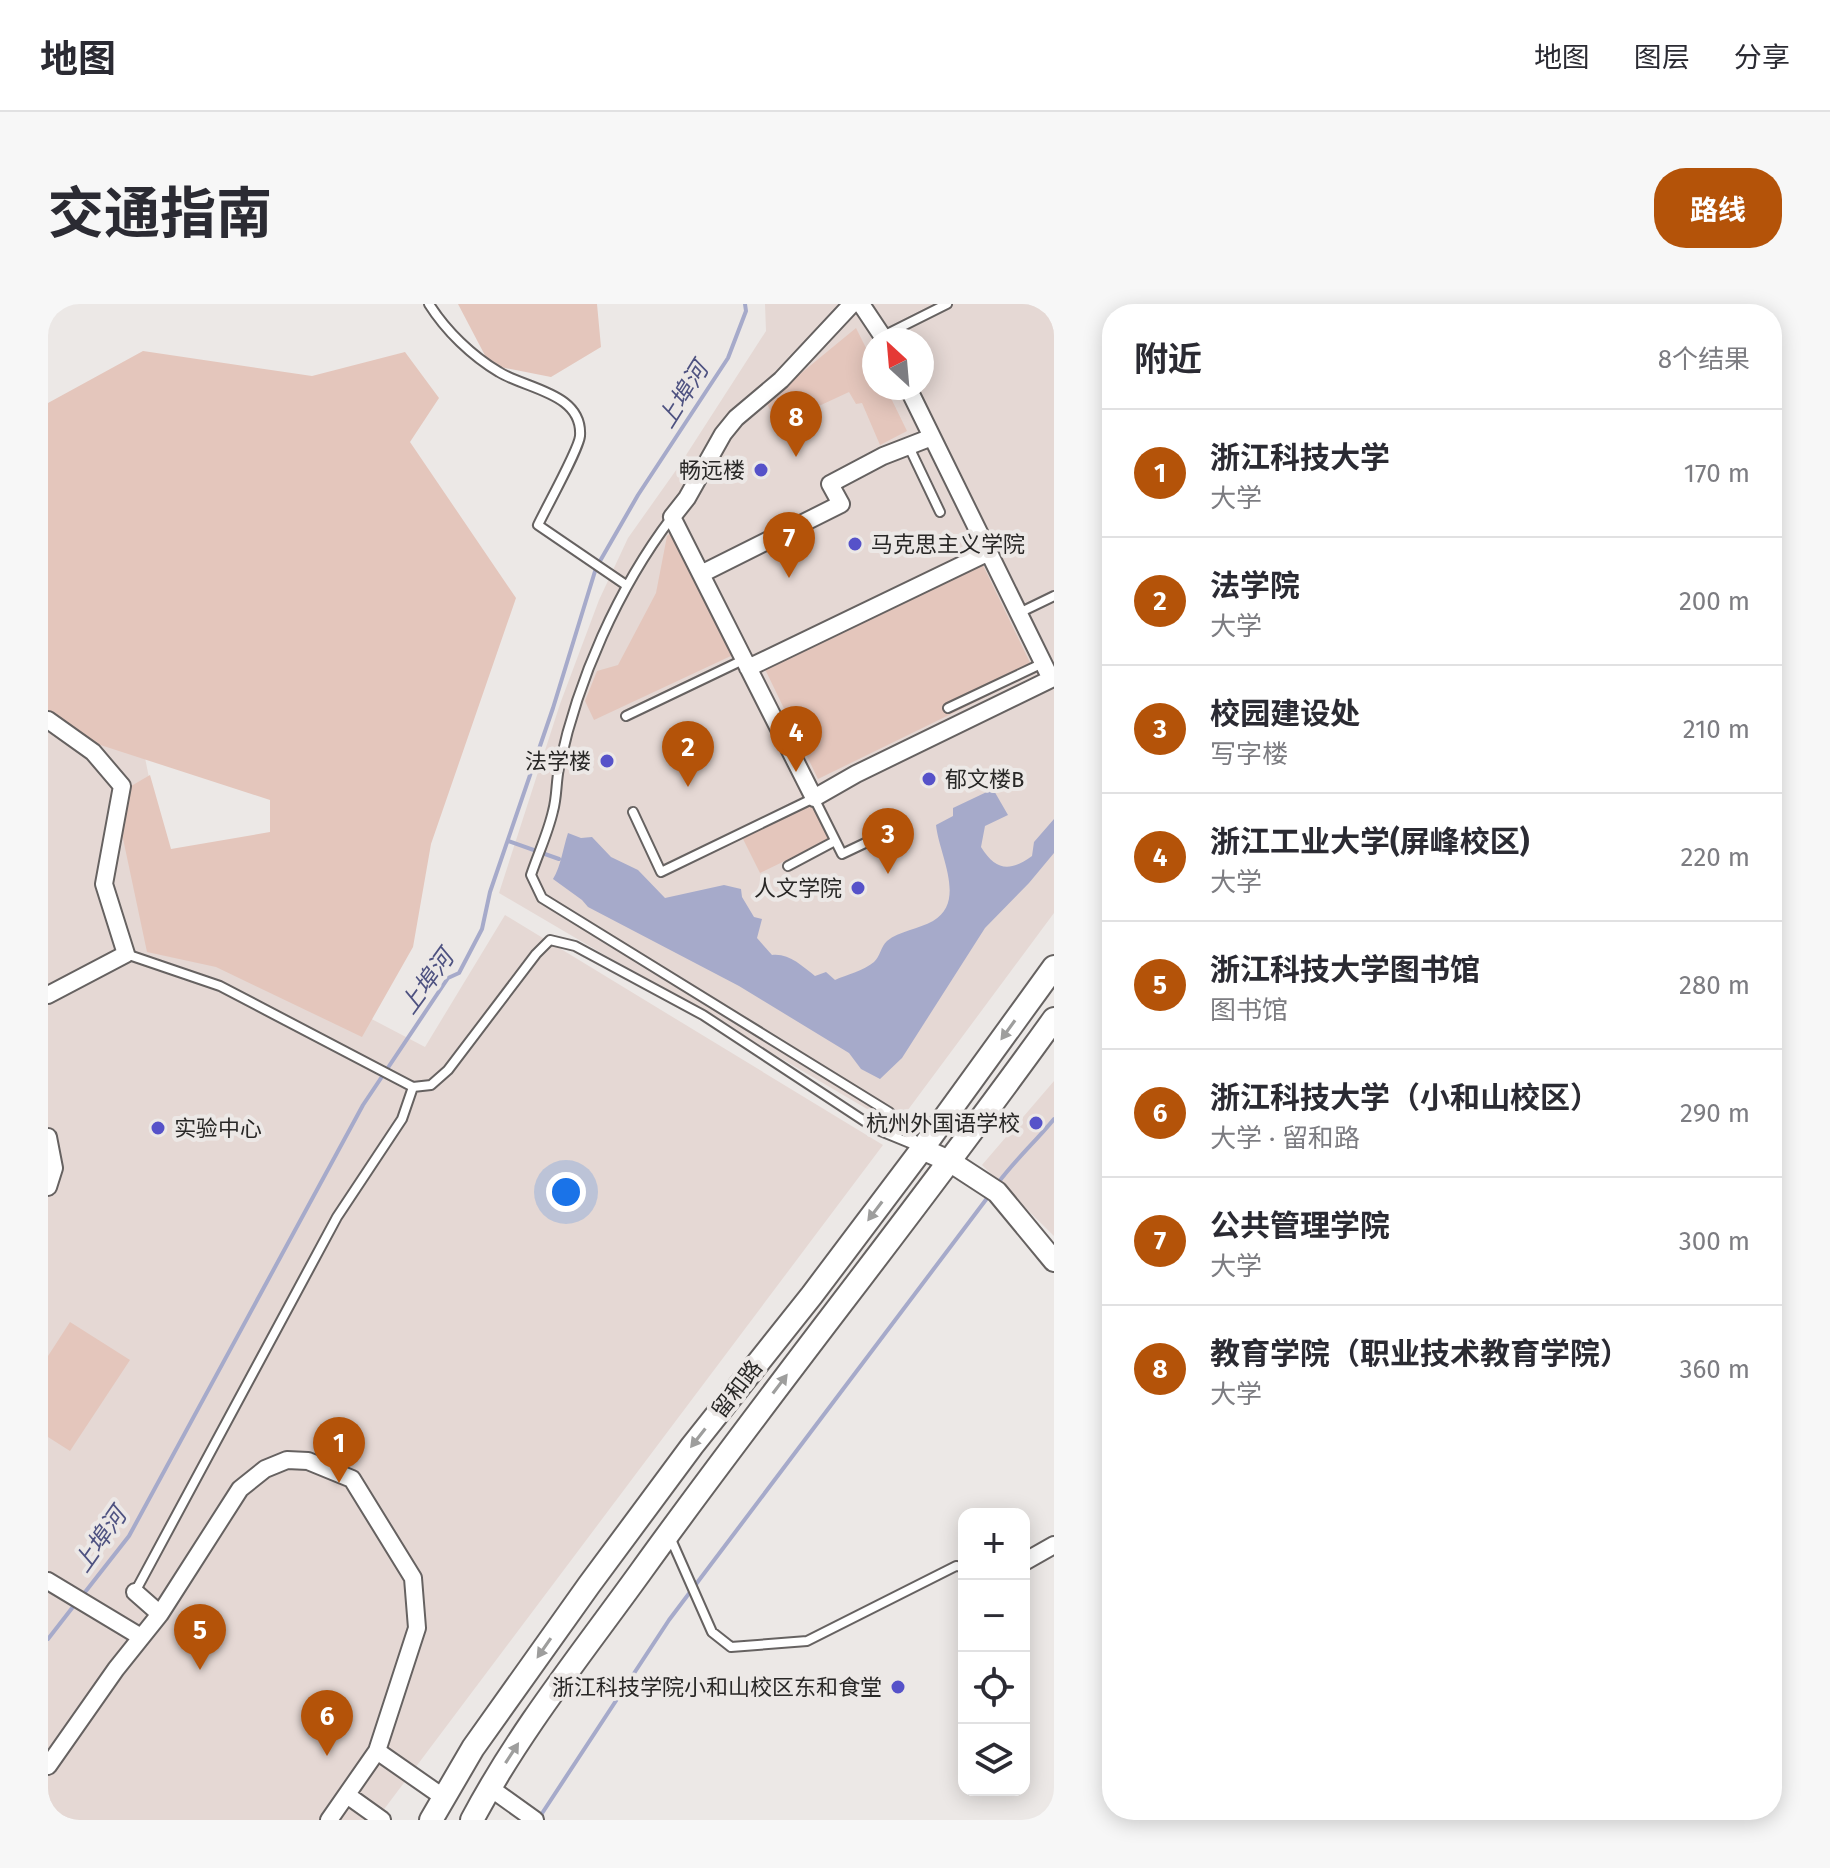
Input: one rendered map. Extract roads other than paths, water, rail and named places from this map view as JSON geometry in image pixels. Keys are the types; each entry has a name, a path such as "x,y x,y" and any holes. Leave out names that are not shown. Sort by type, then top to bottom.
{"main road":[{"name":"留和路","path":"431,1820 473,1748 654,1497 922,1149 1054,967"},
{"name":"留和路","path":"472,1820 522,1736 669,1533 825,1323 951,1162 1054,1019"}],"street":[{"path":"852,304 781,380 736,418 672,517 814,798 856,774 1051,679 914,400"},
{"path":"861,304 877,328"},
{"path":"701,574 841,504 830,484 883,456 932,437"},
{"path":"746,664 989,552"},
{"path":"48,720 93,752 122,786 104,884 126,954 48,995"},
{"path":"48,1137 54,1168 48,1187"},
{"path":"922,1149 951,1162 992,1189 1054,1261"},
{"path":"48,1766 160,1614 240,1489 265,1469 287,1460 308,1461 352,1479 413,1578 417,1628 377,1751 329,1820"},
{"path":"1030,1559 1054,1545"},
{"path":"48,1581 141,1637"},
{"path":"135,1592 160,1614"},
{"path":"377,1751 443,1797"},
{"path":"489,1787 533,1819"},
{"path":"347,1795 382,1820"}],"lane":[{"path":"429,304 461,343 501,373 568,404 577,416 580,437 538,525 626,585"},
{"path":"903,328 947,304"},
{"path":"908,446 940,512"},
{"path":"672,517 626,585 575,708 558,769 554,809 531,875 542,898 889,1112 922,1149"},
{"path":"1019,613 1054,596"},
{"path":"948,708 1043,663"},
{"path":"626,716 746,664"},
{"path":"633,812 661,872 814,798 842,854 880,836"},
{"path":"788,866 835,841"},
{"path":"126,954 220,986 413,1087 431,1085 448,1070 550,940 575,946 703,1015 878,1130 922,1149"},
{"path":"135,1592 337,1217 402,1119 413,1087"},
{"path":"669,1533 712,1632 731,1647 807,1641 958,1566"}],"water":[{"path":"993,789 1008,815 985,826 981,847 992,861 1010,867 1032,856 1034,842 1054,819 1054,853 985,928 902,1058 880,1079 861,1069 849,1053 739,986 588,907 553,879 568,833 581,838 592,837 611,857 638,870 665,898 724,885 741,889 742,897 754,917 762,919 757,938 772,955 790,958 815,976 826,972 835,980 870,965 887,941 933,921 943,912 950,890 936,825 953,816 953,808"}],"waterway":[{"name":"上埠河","path":"82,1596 129,1536 363,1105 448,978 459,973 482,929 490,892 553,708 596,568 638,495 728,358 746,311 745,304"},
{"path":"508,841 559,859"},
{"path":"998,1183 1054,1119"},
{"path":"539,1818 669,1620 991,1193"},
{"name":"上埠河","path":"48,1639 76,1603"}],"place":[{"name":"教育学院（职业技术教育学院）","path":"796,457"},
{"name":"畅远楼","path":"761,470"},
{"name":"马克思主义学院","path":"855,544"},
{"name":"公共管理学院","path":"789,578"},
{"name":"法学楼","path":"607,761"},
{"name":"浙江工业大学(屏峰校区)","path":"796,772"},
{"name":"郁文楼B","path":"929,779"},
{"name":"法学院","path":"688,787"},
{"name":"校园建设处","path":"888,874"},
{"name":"人文学院","path":"858,888"},
{"name":"杭州外国语学校","path":"1036,1123"},
{"name":"实验中心","path":"158,1128"},
{"name":"浙江科技大学","path":"339,1483"},
{"name":"浙江科技大学图书馆","path":"200,1670"},
{"name":"浙江科技学院小和山校区东和食堂","path":"898,1687"},
{"name":"浙江科技大学（小和山校区）","path":"327,1756"}]}
